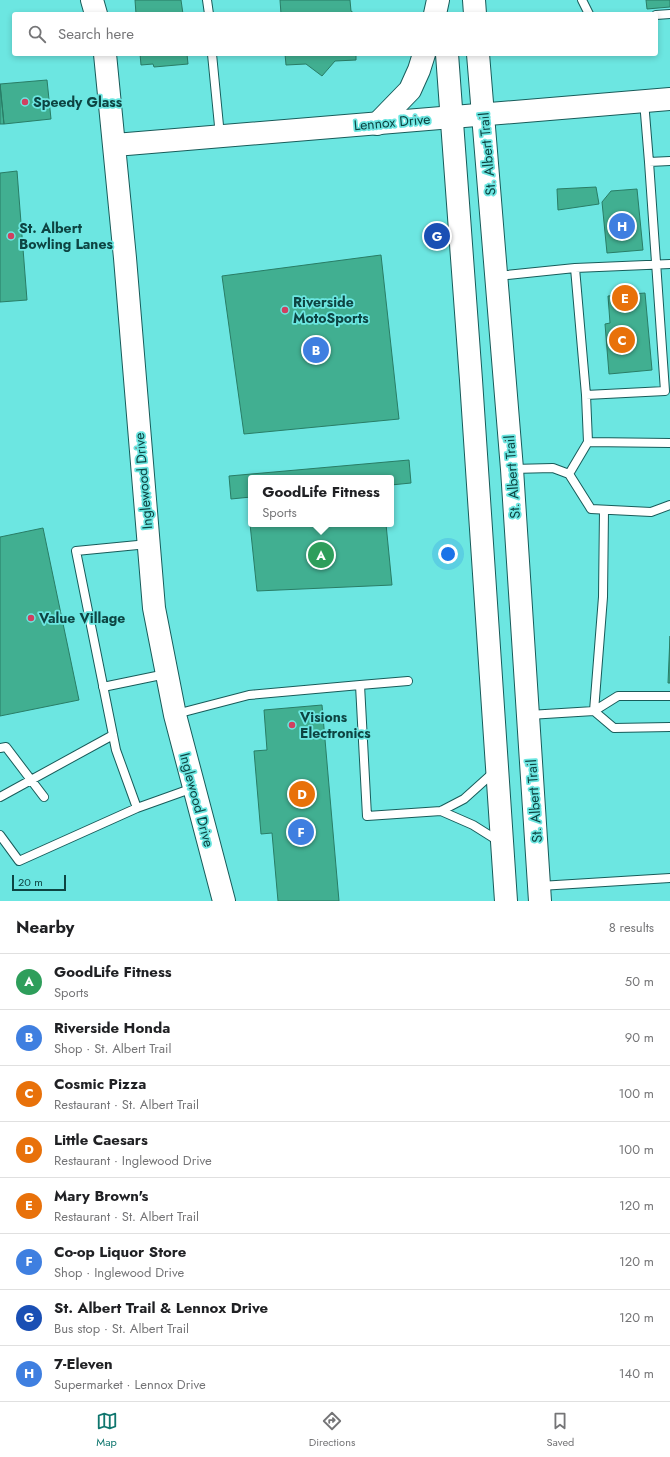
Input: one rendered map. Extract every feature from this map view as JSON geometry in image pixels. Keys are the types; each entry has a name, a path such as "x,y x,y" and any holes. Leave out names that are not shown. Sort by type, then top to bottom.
{"main road":[{"path":"92,0 95,12"},
{"path":"435,12 438,0"},
{"path":"442,0 443,12"},
{"path":"474,0 475,12"},
{"name":"Inglewood Drive","path":"105,56 115,145 154,608 175,715 224,901"},
{"path":"377,124 410,90 423,56"},
{"path":"447,56 506,901"},
{"name":"St. Albert Trail","path":"478,56 512,469 540,894"},
{"name":"Lennox Drive","path":"115,145 670,99"}],"lane":[{"path":"207,0 209,12"},
{"path":"582,0 588,12"},
{"path":"658,15 670,14"},
{"path":"212,56 220,136"},
{"path":"586,395 668,391 656,264 644,101"},
{"path":"649,162 670,161"},
{"path":"497,276 575,268 670,264"},
{"path":"569,474 588,442 586,395 575,268"},
{"path":"588,442 670,443"},
{"path":"512,469 553,468 569,474 591,509 651,512 670,505"},
{"path":"594,711 602,597 604,510"},
{"path":"137,808 116,750 76,552 148,544"},
{"path":"103,687 166,674"},
{"path":"175,715 249,695 408,682"},
{"path":"360,685 367,816 441,811 469,795 498,769"},
{"path":"528,715 594,711 618,696 670,696"},
{"path":"594,711 614,728 670,728"},
{"path":"0,797 113,735"},
{"path":"0,748 6,747 44,798"},
{"path":"0,835 19,861 137,808 194,787"},
{"path":"441,811 473,825 502,844"},
{"path":"540,894 670,878"}],"building":[{"path":"135,0 181,0 183,12 136,12"},
{"path":"280,0 350,0 352,12 281,12"},
{"path":"646,0 670,0 670,7 647,9"},
{"path":"140,56 187,56 188,64 154,67 153,64 141,65"},
{"path":"285,56 356,56 356,60 335,61 322,76 306,64 286,65"},
{"name":"Speedy Glass","path":"47,80 51,119 4,124 0,84"},
{"path":"0,84 4,124 0,124"},
{"name":"St. Albert Bowling Lanes","path":"17,171 27,300 0,302 0,173"},
{"path":"596,187 599,204 558,210 557,189"},
{"path":"637,189 643,250 607,253 602,202 611,191"},
{"path":"381,255 399,419 244,434 222,276"},
{"path":"645,293 652,370 609,374 605,324 610,323 608,296"},
{"path":"409,460 411,483 394,485 394,475 248,475 248,497 231,499 229,476"},
{"path":"250,527 386,527 392,585 257,591"},
{"name":"Value Village","path":"43,528 79,700 0,716 0,537"},
{"path":"670,636 670,683 668,683"},
{"path":"322,705 339,901 278,901 272,833 261,834 254,751 267,750 264,710"}],"place":[{"name":"Speedy Glass","path":"25,102"},
{"name":"7-Eleven","path":"622,226"},
{"name":"St. Albert Bowling Lanes","path":"11,236"},
{"name":"St. Albert Trail & Lennox Drive","path":"437,236"},
{"name":"Mary Brown's","path":"625,298"},
{"name":"Riverside MotoSports","path":"285,310"},
{"name":"Cosmic Pizza","path":"622,340"},
{"name":"Riverside Honda","path":"316,350"},
{"name":"GoodLife Fitness","path":"321,555"},
{"name":"Value Village","path":"31,618"},
{"name":"Visions Electronics","path":"292,725"},
{"name":"Little Caesars","path":"302,794"},
{"name":"Co-op Liquor Store","path":"301,832"}]}
